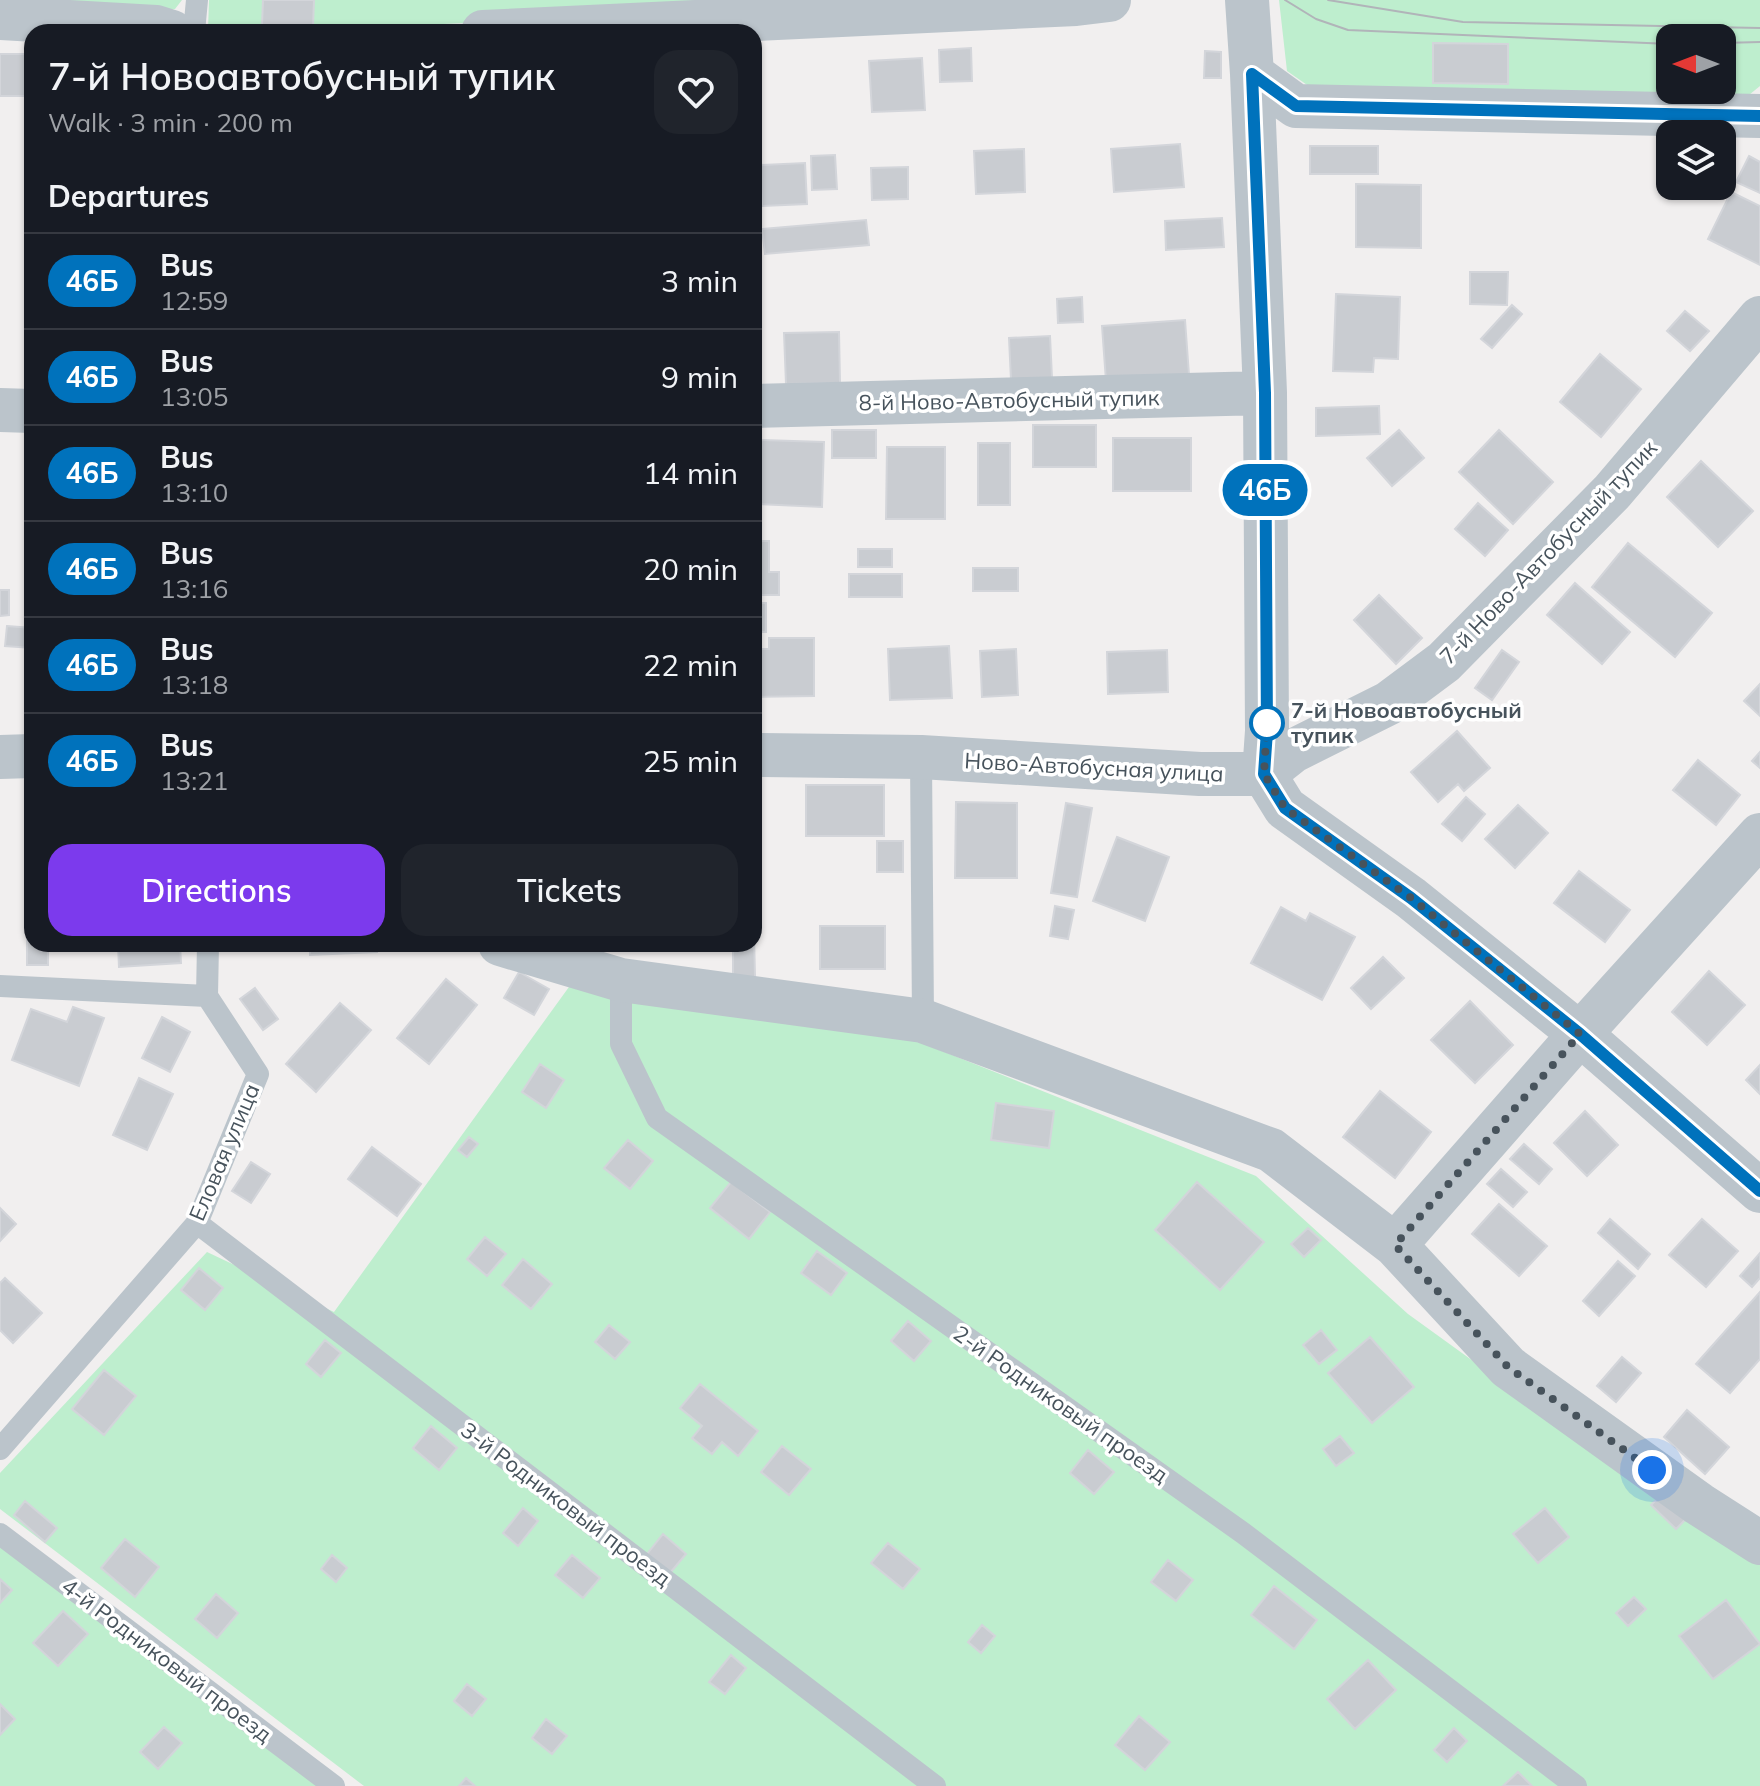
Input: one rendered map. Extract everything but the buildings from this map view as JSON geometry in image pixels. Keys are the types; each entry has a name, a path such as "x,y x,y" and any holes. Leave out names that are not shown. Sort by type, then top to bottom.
{"street":[{"path":"652,24 1109,0"},
{"path":"1247,0 1265,393 1267,731 1264,774 1285,808 1411,898 1580,1034 1760,1191"},
{"path":"0,18 104,24"},
{"path":"1252,74 1296,106 1760,116"},
{"name":"7-й Ново-Автобусный тупик","path":"1264,774 1293,751 1389,703 1444,662 1612,492 1760,318"},
{"name":"8-й Ново-Автобусный тупик","path":"762,406 1265,393"},
{"path":"0,410 24,411"},
{"name":"Ново-Автобусная улица","path":"762,755 921,757 1200,774 1264,774"},
{"path":"0,757 24,756"},
{"path":"1395,1245 1760,835"},
{"path":"527,952 621,980 923,1021 1271,1150 1395,1245 1508,1367 1699,1504 1760,1543"}],"lane":[{"path":"195,24 197,0"},
{"path":"921,757 923,1021"},
{"path":"0,986 207,996 208,952"},
{"name":"2-й Родниковый проезд","path":"621,980 621,1044 657,1118 1243,1533 1576,1786"},
{"name":"Еловая улица","path":"0,1449 197,1223 258,1074 207,996"},
{"name":"3-й Родниковый проезд","path":"197,1223 935,1786"},
{"name":"4-й Родниковый проезд","path":"0,1534 334,1786"}],"green space":[{"path":"0,0 182,0 175,9 153,10"},
{"path":"209,0 982,0 446,24 208,24"},
{"path":"1279,0 1760,0 1760,86 1744,99 1736,99 1736,24 1656,24 1656,97 1310,87 1287,71"},
{"path":"574,980 917,1041 1256,1176 1408,1314 1746,1558 1760,1562 1760,1786 364,1786 0,1509 0,1473 207,1252 334,1312"},
{"path":"0,1545 320,1786 0,1786"}],"tram line":[{"path":"1285,0 1316,19 1348,30 1656,43"},
{"path":"1328,0 1463,22 1760,28"},
{"path":"1736,43 1760,42"}],"bus line":[{"name":"46Б","path":"1760,116 1296,106 1252,74 1265,393 1267,731 1264,774 1285,808 1411,898 1580,1034 1760,1191"}],"place":[{"name":"7-й Новоавтобусный тупик","path":"1267,723"}],"route":[{"path":"1267,723 1264,774 1285,808 1411,898 1580,1034 1395,1245 1508,1367 1652,1470"}]}
